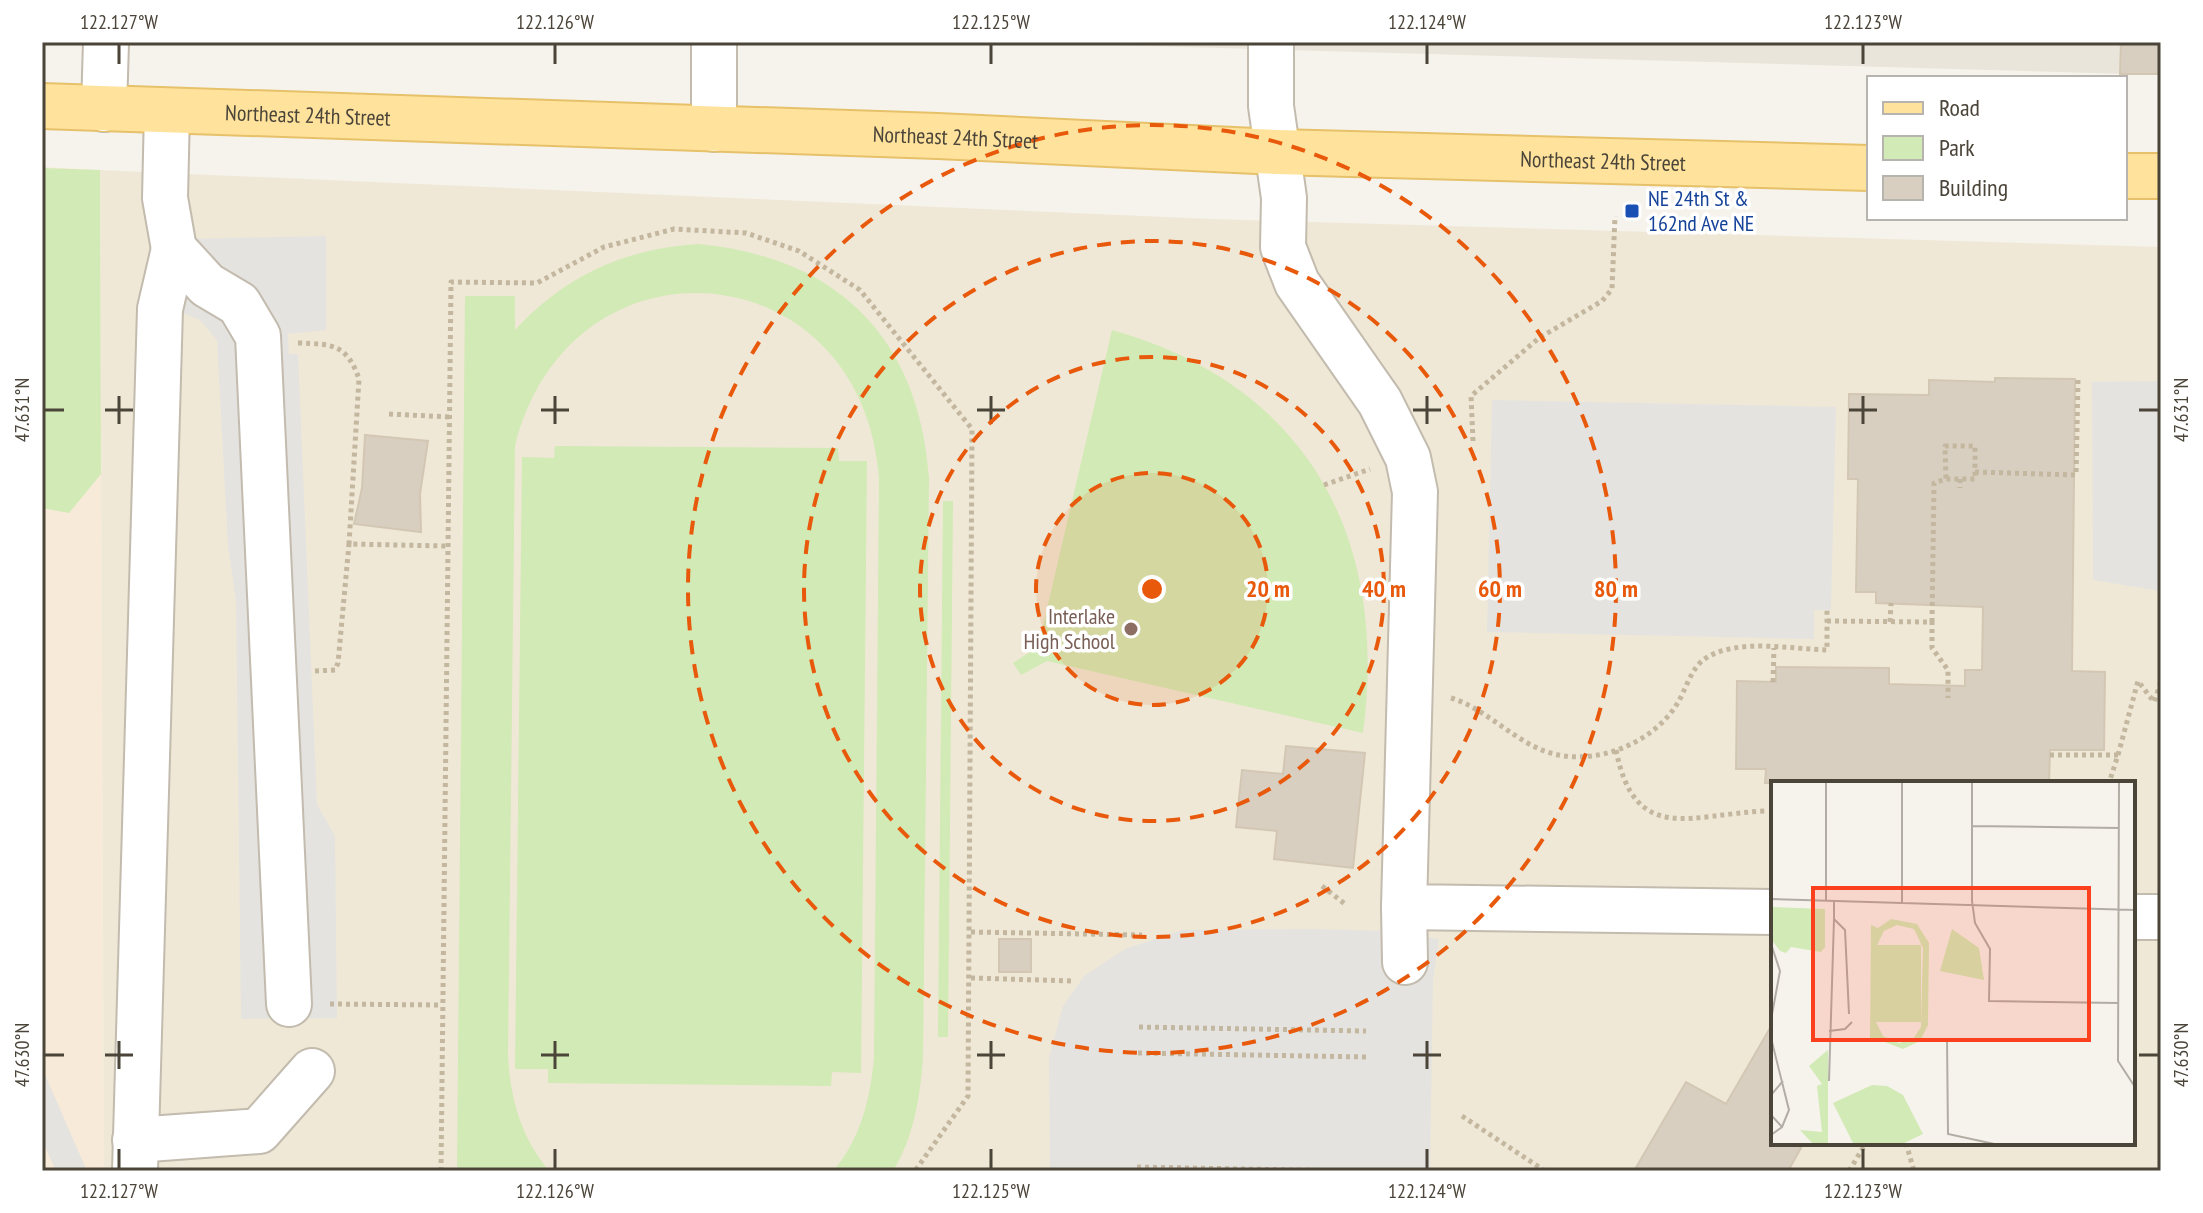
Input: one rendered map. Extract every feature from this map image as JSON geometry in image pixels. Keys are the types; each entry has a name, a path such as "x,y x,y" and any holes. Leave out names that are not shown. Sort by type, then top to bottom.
{"main road":[{"name":"Northeast 24th Street","path":"42,106 1277,152 1867,168"},
{"path":"2127,176 2161,176"}],"street":[{"path":"104,109 106,42"},
{"path":"714,42 714,129"},
{"path":"1271,42 1271,106 1284,198 1283,247 1297,283 1380,402 1408,458 1415,492 1405,962"},
{"path":"167,111 165,198 174,249 160,309 135,1156 259,1131 312,1071"},
{"path":"174,249 207,285 239,304 259,342 289,1004"},
{"path":"1404,907 1771,912"},
{"path":"2135,917 2161,917"}],"path":[{"path":"1473,441 1471,396 1539,338 1602,301 1612,289 1615,216"},
{"path":"441,1171 451,282 537,283 604,247 674,229 746,233 799,251 844,278 876,307 972,429 968,1096 915,1171"},
{"path":"259,342 334,346 351,357 359,379 338,663"},
{"path":"1975,472 2076,475 2078,380"},
{"path":"389,414 450,417"},
{"path":"1946,479 1945,446 1958,442 1975,446 1975,479 1946,479 1934,483 1932,648 1948,670 1948,698"},
{"path":"1324,485 1379,467"},
{"path":"1960,479 1960,488"},
{"path":"349,544 447,546"},
{"path":"1890,622 1891,603"},
{"path":"1439,695 1456,699 1550,753 1569,757 1616,750 1657,730 1675,707 1696,666 1705,658 1732,648 1827,650 1827,610"},
{"path":"1827,621 1932,622"},
{"path":"1773,682 1774,648"},
{"path":"2110,781 2138,681 2154,702 2161,682"},
{"path":"971,695 982,695"},
{"path":"1616,750 1622,782 1633,799 1655,817 1690,818 1765,811"},
{"path":"2050,755 2118,755"},
{"path":"1322,886 1345,904"},
{"path":"971,932 1142,935"},
{"path":"971,978 1074,981"},
{"path":"289,1004 442,1005"},
{"path":"1139,1027 1366,1031"},
{"path":"1138,1053 1366,1057"},
{"path":"1462,1116 1545,1171"},
{"path":"1849,1171 1865,1145"},
{"path":"1907,1145 1914,1171"},
{"path":"1137,1167 1346,1171"}],"shaded area":[{"path":"1006,42 2161,42 2161,75"},
{"path":"42,167 100,170 104,1171 42,1171"},
{"name":"Interlake High School","path":"100,170 1211,219 2161,247 2161,1171 104,1171"},
{"path":"326,236 326,330 288,334 289,354 298,354 317,804 335,836 337,1018 241,1019 236,601 228,546 217,340 200,320 180,312 183,239"},
{"path":"2161,381 2161,591 2093,580 2092,382"},
{"path":"1492,400 1836,407 1831,610 1814,610 1814,639 1487,632"},
{"path":"1182,930 1392,931 1439,939 1433,980 1430,1171 1050,1171 1049,1057 1063,1006 1084,976 1125,949"},
{"path":"42,1068 87,1171 56,1171 42,1140"}],"green space":[{"path":"42,168 100,170 101,474 69,513 42,508"},
{"path":"698,244 748,252 792,266 830,287 862,313 888,346 908,384 922,428 929,478 923,1058 915,1116 893,1171 833,1171 857,1132 870,1088 874,1058 879,478 861,402 823,346 771,309 711,294 650,299 593,326 546,375 515,446 508,1055 511,1086 524,1131 549,1171 457,1171 465,296 515,296 515,330 555,294 598,268 645,252"},
{"path":"1112,330 1180,355 1238,389 1284,430 1321,479 1347,534 1362,596 1368,662 1363,733 1047,661 1021,675 1013,663 1038,647"},
{"path":"555,446 838,448 839,461 867,461 861,1073 832,1072 831,1086 548,1083 548,1069 515,1069 522,457 554,458"},
{"path":"943,501 953,501 948,1037 938,1037"}],"building":[{"path":"2121,42 2161,42 2161,74 2120,74"},
{"path":"1995,378 2075,379 2072,671 2105,672 2104,750 2050,750 2049,781 1765,783 1766,769 1736,769 1737,681 1776,682 1776,667 1889,668 1889,684 1965,686 1965,670 1982,670 1983,607 1876,603 1876,592 1856,592 1858,479 1848,479 1849,394 1929,395 1929,380 1995,382"},
{"path":"365,435 428,441 420,494 421,532 354,524 362,488"},
{"path":"1286,746 1365,753 1353,868 1274,859 1277,831 1236,827 1242,770 1283,774"},
{"path":"999,939 1031,939 1031,972 999,972"},
{"path":"1771,1026 1771,1145 1796,1145 1801,1148 1788,1171 1634,1171 1686,1082 1726,1104"}],"place":[{"name":"NE 24th St & 162nd Ave NE","path":"1632,211"},
{"name":"Interlake High School","path":"1131,629"}]}
